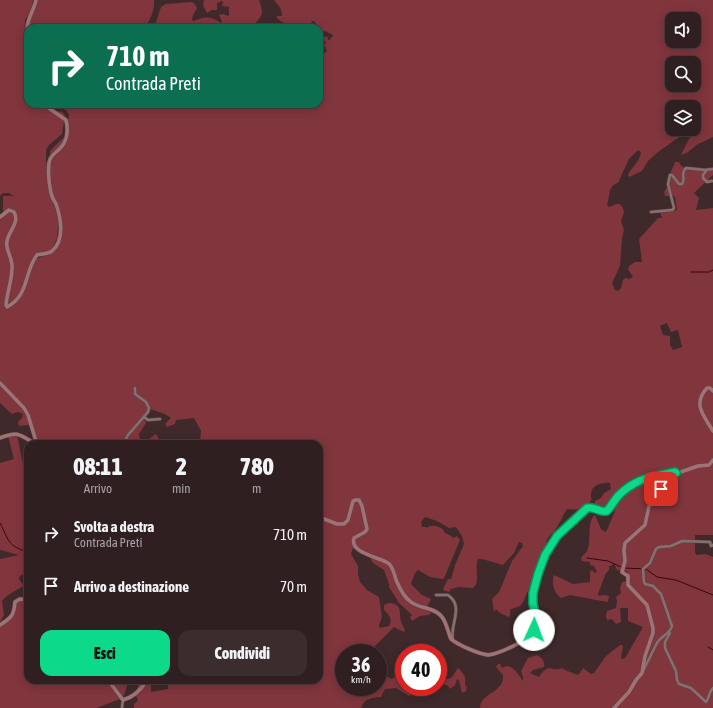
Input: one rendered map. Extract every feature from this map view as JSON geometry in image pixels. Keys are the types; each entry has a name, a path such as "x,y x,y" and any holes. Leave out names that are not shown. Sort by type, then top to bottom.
{"street":[{"path":"27,24 36,0"},
{"path":"0,217 9,210 14,212 16,215 15,225 6,242 13,267 6,305 7,307 20,296 28,280 34,259 37,255 54,250 61,231 61,220 51,195 49,162 53,154 63,145 68,126 66,120 49,108"},
{"path":"651,212 672,210 674,208 668,184 670,175 672,175 679,184 682,184 683,172 686,168 707,170 713,169"},
{"path":"707,170 703,175 703,178 707,182 712,181"},
{"path":"0,383 24,408 28,415 36,440"},
{"path":"125,440 144,417 149,408 148,404 135,394 135,388"},
{"path":"713,391 711,388 707,388 701,396 700,401 704,416 713,431"},
{"path":"144,417 148,420 160,419"},
{"path":"0,438 14,433 20,434 29,440"},
{"path":"642,673 653,628 647,605 628,585 628,576 622,572 625,561 625,543 644,525 652,494 660,491 666,477 698,466 709,464 713,460"},
{"path":"533,636 537,620 533,600 538,574 547,551 557,536 587,508 594,508 602,512 607,511 616,498 632,484 645,479 676,473"},
{"path":"323,519 337,524 344,524 348,520 353,501 359,500 368,529 354,538 353,542 355,547 361,552 388,563 407,598 412,603 440,613 445,621 451,639 462,646 484,655 490,655 523,642 530,637 534,630"},
{"path":"713,545 711,546 710,542 696,542 689,540 670,546 659,547 656,549 650,563 643,570 645,584 653,586 661,594 672,626 665,642 665,648 676,671 679,684 691,688 706,702 708,700 709,692 713,688"},
{"path":"436,595 448,595 454,600 456,605 456,616 452,629 453,640"},
{"path":"0,625 8,620 14,613 15,602 20,599 24,600"},
{"path":"614,708 630,692 636,680 642,673 659,640 669,633 671,629"},
{"path":"111,684 123,700 122,707"},
{"path":"123,700 136,694 145,684"}],"shaded area":[{"path":"0,0 33,0 32,8 24,24 24,108 49,108 62,112 65,115 62,134 49,145 46,150 49,193 59,219 57,238 52,250 37,254 19,296 7,305 14,265 12,259 10,263 11,268 4,308 10,308 20,299 35,260 52,253 57,247 61,237 62,225 60,214 52,192 50,151 65,136 69,115 67,111 61,108 323,108 323,54 327,51 324,45 326,42 323,40 323,38 327,36 329,40 333,35 325,31 323,32 323,24 316,24 314,21 312,21 310,24 285,24 277,18 277,16 282,16 280,7 274,0 713,0 713,137 681,155 692,136 701,136 701,100 665,100 665,136 681,136 648,161 642,171 629,177 628,175 638,161 641,152 638,150 629,159 618,183 612,186 607,205 609,207 620,204 624,213 621,221 624,230 620,266 612,283 615,290 618,291 621,288 625,278 629,279 633,277 628,269 629,266 635,262 642,262 639,239 658,218 662,218 660,212 677,210 675,197 672,195 665,196 664,192 670,183 670,174 675,162 679,162 682,167 689,169 713,169 713,175 694,193 699,198 696,210 713,208 713,535 695,535 695,553 697,555 705,554 713,557 713,708 480,708 484,699 497,689 503,681 503,675 496,667 498,664 500,664 502,668 512,668 517,672 523,681 521,671 528,658 537,655 543,660 544,667 533,670 530,673 539,677 548,668 562,668 578,675 583,668 591,674 594,673 606,656 620,645 623,647 621,658 625,658 643,627 628,621 628,608 620,608 621,622 616,624 612,619 607,620 607,611 616,608 616,597 621,593 620,588 622,582 627,581 628,574 627,571 617,570 614,563 609,566 609,570 606,573 598,594 599,596 609,596 607,602 570,595 561,598 554,588 554,575 573,584 590,582 590,572 592,570 595,573 597,572 594,566 590,565 590,562 582,561 581,559 587,551 592,518 595,515 601,529 605,532 615,511 614,508 610,506 595,506 595,501 611,489 610,483 607,483 597,485 592,489 592,499 586,507 567,509 547,541 547,549 523,602 520,606 511,609 509,617 500,613 496,609 494,612 492,599 499,592 512,561 523,546 522,543 519,542 514,553 503,565 478,559 477,582 473,588 459,587 451,589 449,592 443,590 448,579 451,579 464,544 462,536 456,527 449,528 437,521 425,517 421,522 422,527 426,528 437,526 454,538 457,536 460,540 443,579 430,577 418,570 415,573 411,584 422,595 431,599 424,609 431,613 429,615 420,616 412,621 410,617 412,615 399,603 389,587 384,570 373,563 369,556 353,548 351,554 358,566 360,582 367,590 379,597 382,617 379,625 380,628 389,626 391,621 390,617 384,610 384,605 393,603 397,605 400,611 401,621 405,630 404,632 394,627 377,644 335,644 335,696 382,696 366,700 361,708 134,708 134,704 138,701 136,695 138,684 151,684 151,692 168,689 168,684 323,684 323,440 200,440 201,431 194,418 176,420 175,424 167,427 165,424 171,418 165,414 150,409 143,417 146,423 139,434 140,440 37,440 29,414 0,381 0,221 3,211 3,196 14,196 9,193 3,193 0,196","holes":["667,323 671,332 678,330 682,347 673,350 670,345 670,336 663,335 660,326"]},
{"path":"37,0 154,0 152,16 146,24 30,24"},
{"path":"204,0 259,0 262,13 254,24 155,24 161,7 166,4 194,3 197,8 193,15 192,20 194,21 201,18 208,18 214,19 221,23 222,21 219,15 229,15 229,7 222,6 222,1 217,3 217,10 212,10 207,13 203,5"},
{"path":"0,385 22,408 30,425 19,426 18,422 22,418 23,414 18,412 12,414 0,403"},
{"path":"156,434 159,440 148,440"},
{"path":"17,435 24,468 24,574 20,576 19,579 24,586 9,594 2,601 4,615 0,622 0,559 19,555 0,550 0,463 14,459 8,436"},
{"path":"24,600 24,684 128,684 123,698 96,708 0,708 0,623 9,621 17,601"},
{"path":"458,668 465,677 465,685 467,687 466,691 462,693 459,680 457,679 455,685 450,689 447,679 453,676"},
{"path":"387,677 392,679 395,677 395,688 387,689"}],"waterway":[{"path":"691,272 709,272 713,270"},
{"path":"0,523 12,545 24,551"},
{"path":"587,558 608,561 621,567"},
{"path":"624,568 646,569 657,577 676,580 713,595"},
{"path":"708,647 713,650"}],"route":[{"path":"534,630 537,620 533,604 533,593 545,555 551,543 557,536 587,508 594,508 602,512 607,511 616,498 632,484 645,479 675,472 676,473 666,477 661,489"}]}
